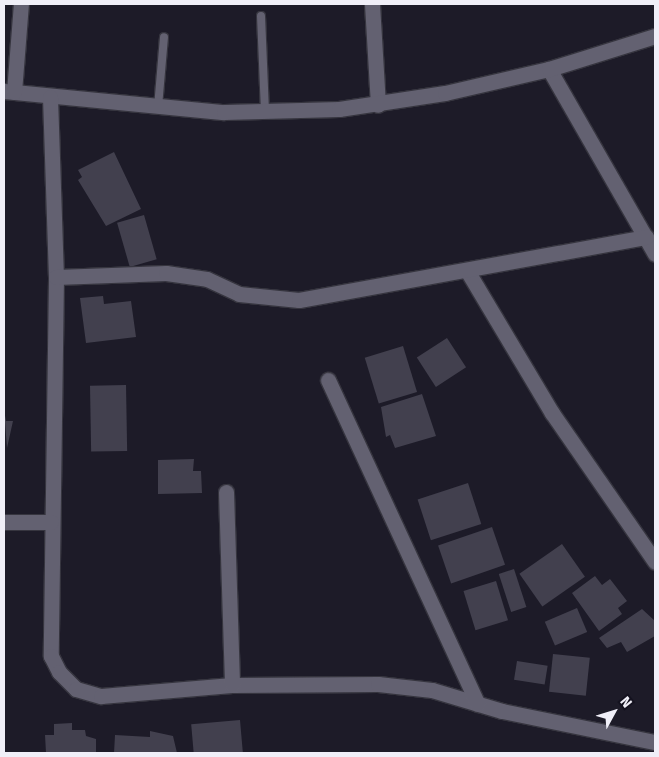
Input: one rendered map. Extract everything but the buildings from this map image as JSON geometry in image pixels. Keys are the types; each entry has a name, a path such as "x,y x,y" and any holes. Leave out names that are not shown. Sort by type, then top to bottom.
{"street":[{"path":"20,4 9,92 158,109 265,111 378,105 549,69 655,36"},
{"path":"372,4 378,105"},
{"path":"549,69 655,254"},
{"path":"50,97 56,277 50,522 51,656 76,689 101,696 232,685 378,684 432,690 478,704 655,742"},
{"path":"56,277 166,273 207,279 239,294 299,300 468,272 646,237"},
{"path":"468,272 552,413 655,562"},
{"path":"328,380 478,704"},
{"path":"226,492 232,685"},
{"path":"4,522 50,522"}],"lane":[{"path":"261,16 265,111"},
{"path":"158,109 164,37"}]}
